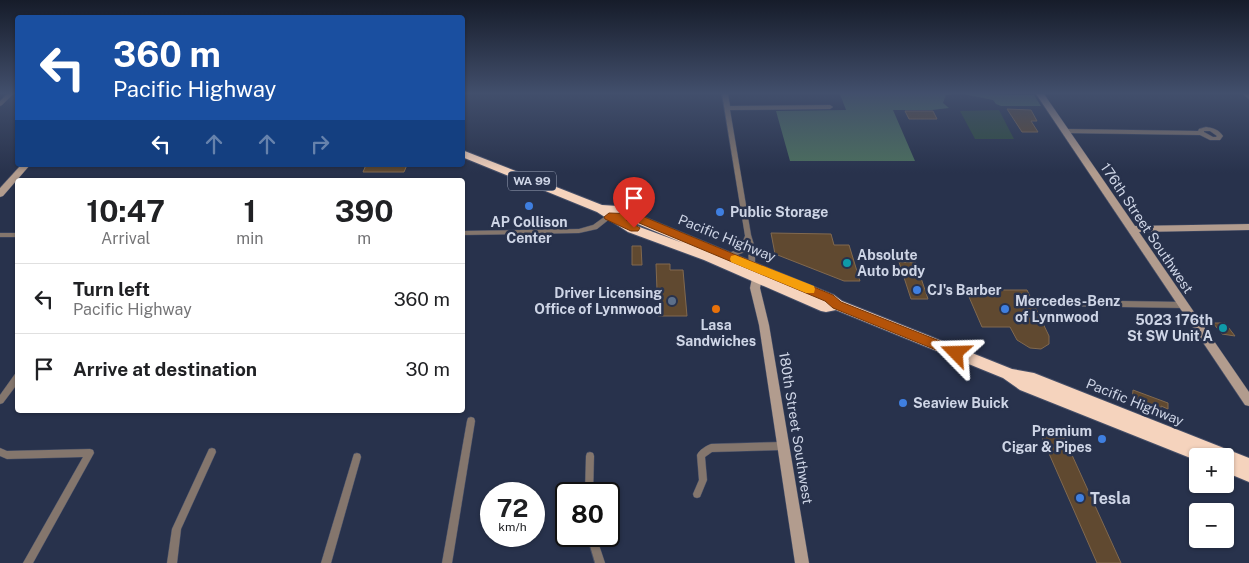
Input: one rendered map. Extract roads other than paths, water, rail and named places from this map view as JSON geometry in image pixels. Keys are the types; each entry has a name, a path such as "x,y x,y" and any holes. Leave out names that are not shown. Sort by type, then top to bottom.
{"highway":[{"name":"Pacific Highway","path":"465,154 605,213 644,233 777,280 792,282 829,298 837,305 1008,374 1029,378 1249,466"},
{"name":"Pacific Highway","path":"605,213 633,217 729,256 774,285 826,306 837,305"},
{"name":"Pacific Highway","path":"1008,374 1025,386 1189,451"},
{"path":"1047,395 1058,394 1090,406 1105,408"},
{"path":"1234,469 1249,475"}],"street":[{"path":"730,120 755,272"},
{"name":"176th Street Southwest","path":"1058,120 1249,401"},
{"path":"1066,132 1201,133"},
{"path":"0,194 24,167"},
{"path":"465,233 580,231 595,227 605,213"},
{"path":"1131,229 1249,227"},
{"path":"0,235 15,235"},
{"path":"729,256 743,250 748,237"},
{"name":"180th Street Southwest","path":"755,272 755,286 764,325 802,563"},
{"path":"758,297 760,292 774,285"},
{"path":"1060,304 1183,305"},
{"path":"0,401 15,380"},
{"path":"447,563 472,421"},
{"path":"696,494 703,480 701,455 711,448 783,446"},
{"path":"0,452 7,455 90,453 28,563"},
{"path":"172,563 177,529 212,452"},
{"path":"589,482 590,456"},
{"path":"326,563 357,457"},
{"path":"595,547 600,563"}],"place":[{"name":"AP Collison Center","path":"529,206"},
{"name":"Public Storage","path":"720,212"},
{"name":"Absolute Auto body","path":"847,263"},
{"name":"CJ's Barber","path":"917,290"},
{"name":"Driver Licensing Office of Lynnwood","path":"672,301"},
{"name":"Lasa Sandwiches","path":"716,309"},
{"name":"Mercedes-Benz of Lynnwood","path":"1005,309"},
{"name":"5023 176th St SW Unit A","path":"1223,328"},
{"name":"Seaview Buick","path":"903,403"},
{"name":"Premium Cigar & Pipes","path":"1102,439"},
{"name":"Tesla","path":"1080,498"}]}
